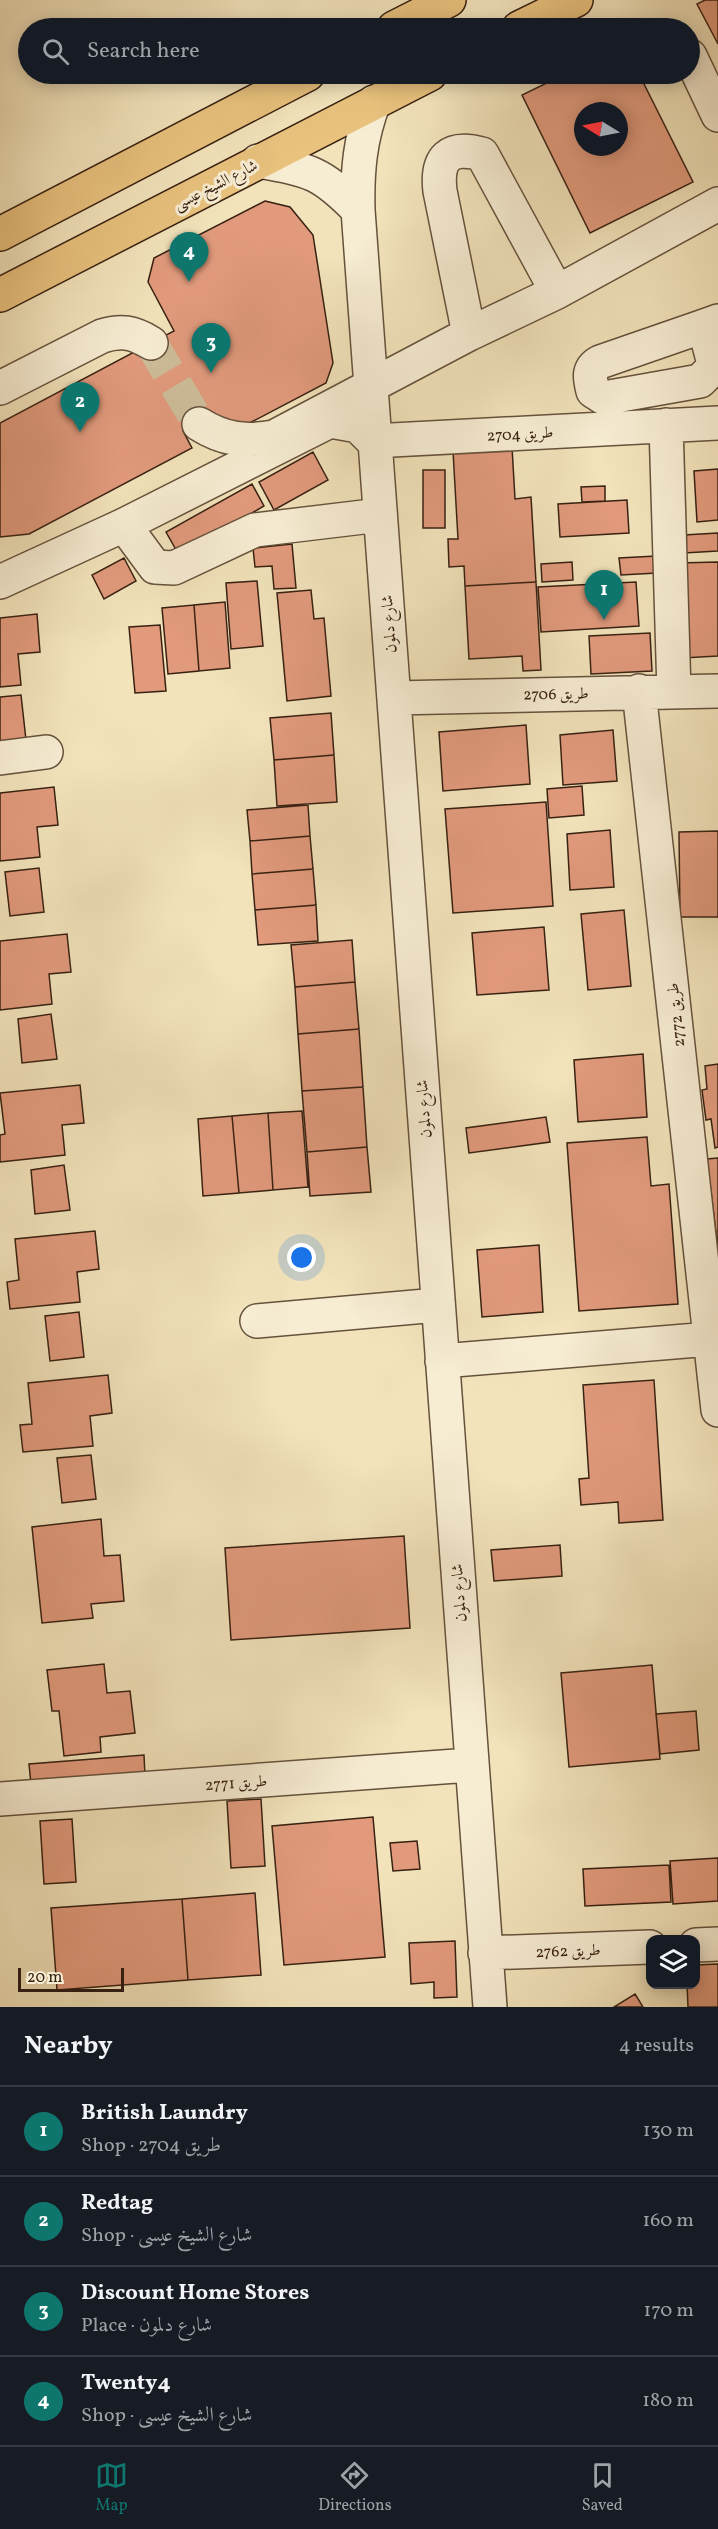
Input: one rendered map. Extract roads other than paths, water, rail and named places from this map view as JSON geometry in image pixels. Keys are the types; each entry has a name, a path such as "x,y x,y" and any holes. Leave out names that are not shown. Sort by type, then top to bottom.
{"main road":[{"path":"414,18 449,0"},
{"path":"539,18 576,0"},
{"path":"0,234 289,84"},
{"name":"شارع الشيخ عيسى","path":"0,295 410,84"}],"street":[{"path":"700,77 718,115"},
{"name":"شارع دلمون","path":"374,102 363,132 359,153 358,210 470,1765 490,2007"},
{"path":"469,334 439,182 438,173 447,156 464,149 482,154 557,292"},
{"path":"258,161 301,168 318,174 333,184 358,210"},
{"path":"199,424 230,438 252,441 274,437 469,334 557,292 718,204"},
{"path":"0,388 102,336 119,331 136,334 151,343"},
{"path":"0,582 124,525 330,421 358,426 374,441"},
{"name":"طريق 2704","path":"374,441 718,423"},
{"path":"666,425 674,692"},
{"path":"124,525 155,567 174,568 255,530 380,515"},
{"name":"طريق 2772","path":"639,691 718,1410"},
{"name":"طريق 2706","path":"394,698 718,691"},
{"path":"0,758 46,752"},
{"path":"257,1321 437,1305"},
{"path":"442,1361 710,1339"},
{"name":"طريق 2771","path":"1,1795 470,1765"},
{"path":"700,1945 718,1944"},
{"name":"طريق 2762","path":"485,1953 646,1947"}],"tunnel":[{"path":"151,343 199,424"}],"place":[{"name":"Twenty4","path":"189,282"},
{"name":"Discount Home Stores","path":"211,373"},
{"name":"Redtag","path":"80,432"},
{"name":"British Laundry","path":"604,620"}]}
